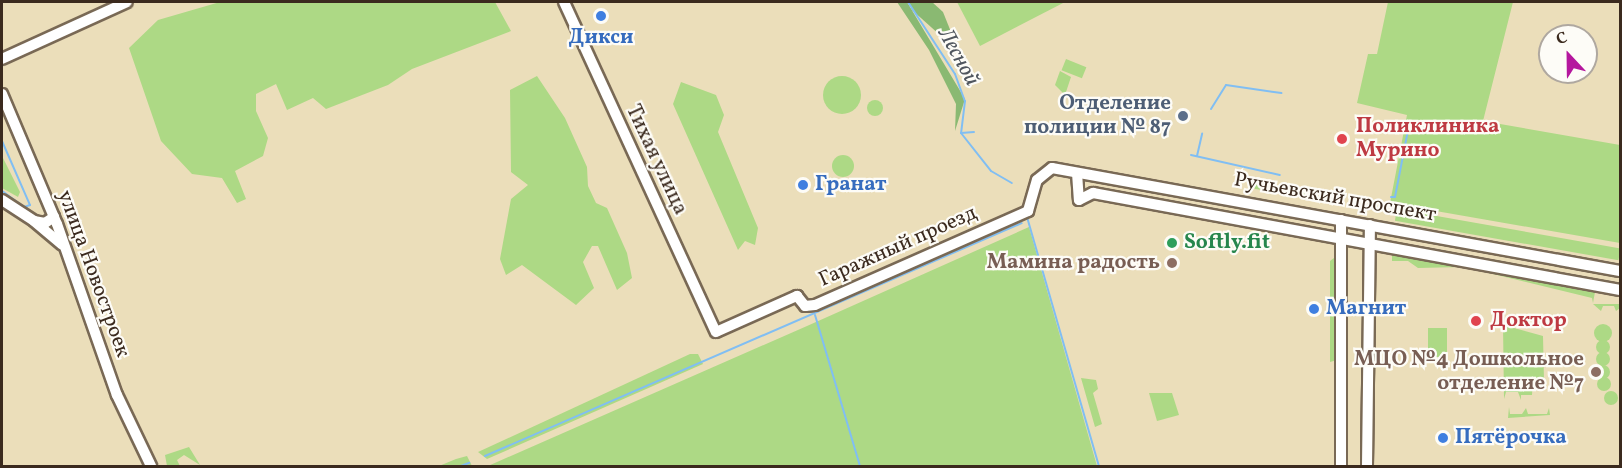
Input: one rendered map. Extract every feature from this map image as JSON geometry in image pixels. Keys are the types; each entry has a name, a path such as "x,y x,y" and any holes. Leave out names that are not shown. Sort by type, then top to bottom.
{"street":[{"path":"2,59 127,2"},
{"name":"Тихая улица","path":"564,2 716,332"},
{"name":"улица Новостроек","path":"2,94 54,217 117,395 151,466"},
{"name":"Ручьевский проспект","path":"1043,172 1052,168 1620,271"},
{"name":"Гаражный проезд","path":"716,332 797,296 805,306 815,305 1028,211 1043,172"},
{"path":"1077,173 1079,200 1093,193 1620,290"},
{"path":"2,200 34,221 64,248"},
{"path":"34,221 45,223 54,217"},
{"path":"1341,220 1341,466"},
{"path":"1367,466 1370,225"}],"green space":[{"path":"220,2 495,2 511,31 412,69 388,85 326,109 313,98 287,110 276,84 256,94 256,111 268,138 263,156 235,171 246,199 237,203 222,178 192,174 161,141 129,48 158,20"},
{"path":"897,2 907,2 965,99 955,131 956,104 929,50"},
{"path":"909,2 932,2 943,12 951,32 941,36 912,10"},
{"path":"957,2 1065,2 980,46"},
{"path":"1388,2 1513,2 1483,121 1620,145 1620,243 1390,203 1407,115 1357,103 1368,54 1377,54"},
{"path":"1066,59 1086,67 1082,78 1062,70"},
{"path":"1060,71 1071,77 1065,95 1055,85"},
{"path":"537,76 565,118 587,167 588,186 596,203 607,208 627,253 632,278 617,290 598,246 592,246 583,262 594,288 576,305 522,265 506,275 500,259 511,199 528,185 511,172 510,90"},
{"path":"842,76 855,82 861,95 855,108 842,114 829,108 823,95 829,82"},
{"path":"681,82 716,95 724,115 718,132 758,228 755,245 745,241 738,250 673,104"},
{"path":"875,100 883,108 875,116 867,108"},
{"path":"843,155 851,158 854,166 851,174 843,177 835,174 832,166 835,158"},
{"path":"2,156 20,192 18,197 2,188"},
{"path":"1256,183 1304,192 1306,196 1255,189 1252,185"},
{"path":"1397,209 1620,248 1618,260 1395,221"},
{"path":"1029,227 1097,466 488,466 807,326"},
{"path":"1338,255 1337,360 1330,362 1330,261"},
{"path":"1392,255 1461,267 1418,268 1408,261 1392,261"},
{"path":"1468,268 1620,296 1620,297 1595,292 1593,303 1592,298"},
{"path":"1593,304 1620,304 1620,308 1616,311 1614,306 1603,306 1601,311"},
{"path":"1603,324 1609,327 1612,333 1609,339 1603,342 1597,339 1594,333 1597,327"},
{"path":"1503,325 1543,336 1544,380 1533,380 1532,395 1521,395 1521,400 1518,392 1506,392 1504,399"},
{"path":"1428,328 1447,328 1447,357 1428,357"},
{"path":"1600,340 1606,340 1610,347 1606,354 1600,354 1596,350 1596,344"},
{"path":"1600,352 1606,352 1610,359 1606,366 1600,366 1596,362 1596,356"},
{"path":"690,354 698,354 703,364 487,459 478,452"},
{"path":"1600,365 1606,365 1610,372 1606,379 1600,379 1596,375 1596,369"},
{"path":"1601,377 1607,377 1611,384 1607,391 1601,391 1597,387 1597,381"},
{"path":"1081,378 1096,380 1098,389 1093,393 1102,424 1095,427"},
{"path":"1608,391 1614,391 1618,398 1614,405 1608,405 1604,401 1604,395"},
{"path":"1149,393 1172,393 1179,415 1157,421"},
{"path":"1509,407 1510,414 1522,414 1526,408 1528,414 1547,414 1549,408 1550,415 1508,418"},
{"path":"189,447 200,465 184,455 177,460 180,466 167,466 165,455"},
{"path":"467,456 472,466 439,466 456,459"}],"waterway":[{"name":"Лесной","path":"908,2 955,74 965,101 961,133 991,171 1012,183"},
{"path":"1211,109 1226,85 1281,93"},
{"path":"1391,197 1395,197 1409,125"},
{"name":"Лесной","path":"961,133 974,132"},
{"path":"1197,156 1202,134"},
{"path":"2,141 30,205 24,207 2,191"},
{"path":"1191,155 1280,175"},
{"path":"1027,217 1099,466"},
{"path":"485,456 1022,223"},
{"path":"815,315 860,466"},
{"path":"461,466 469,463"}],"place":[{"name":"Дикси","path":"601,16"},
{"name":"Отделение полиции № 87","path":"1183,116"},
{"name":"Поликлиника Мурино","path":"1342,139"},
{"name":"Гранат","path":"803,185"},
{"name":"Softly.fit","path":"1172,243"},
{"name":"Мамина радость","path":"1172,263"},
{"name":"Магнит","path":"1314,309"},
{"name":"Доктор","path":"1476,321"},
{"name":"МЦО №4 Дошкольное отделение №7","path":"1596,372"},
{"name":"Пятёрочка","path":"1443,438"}]}
